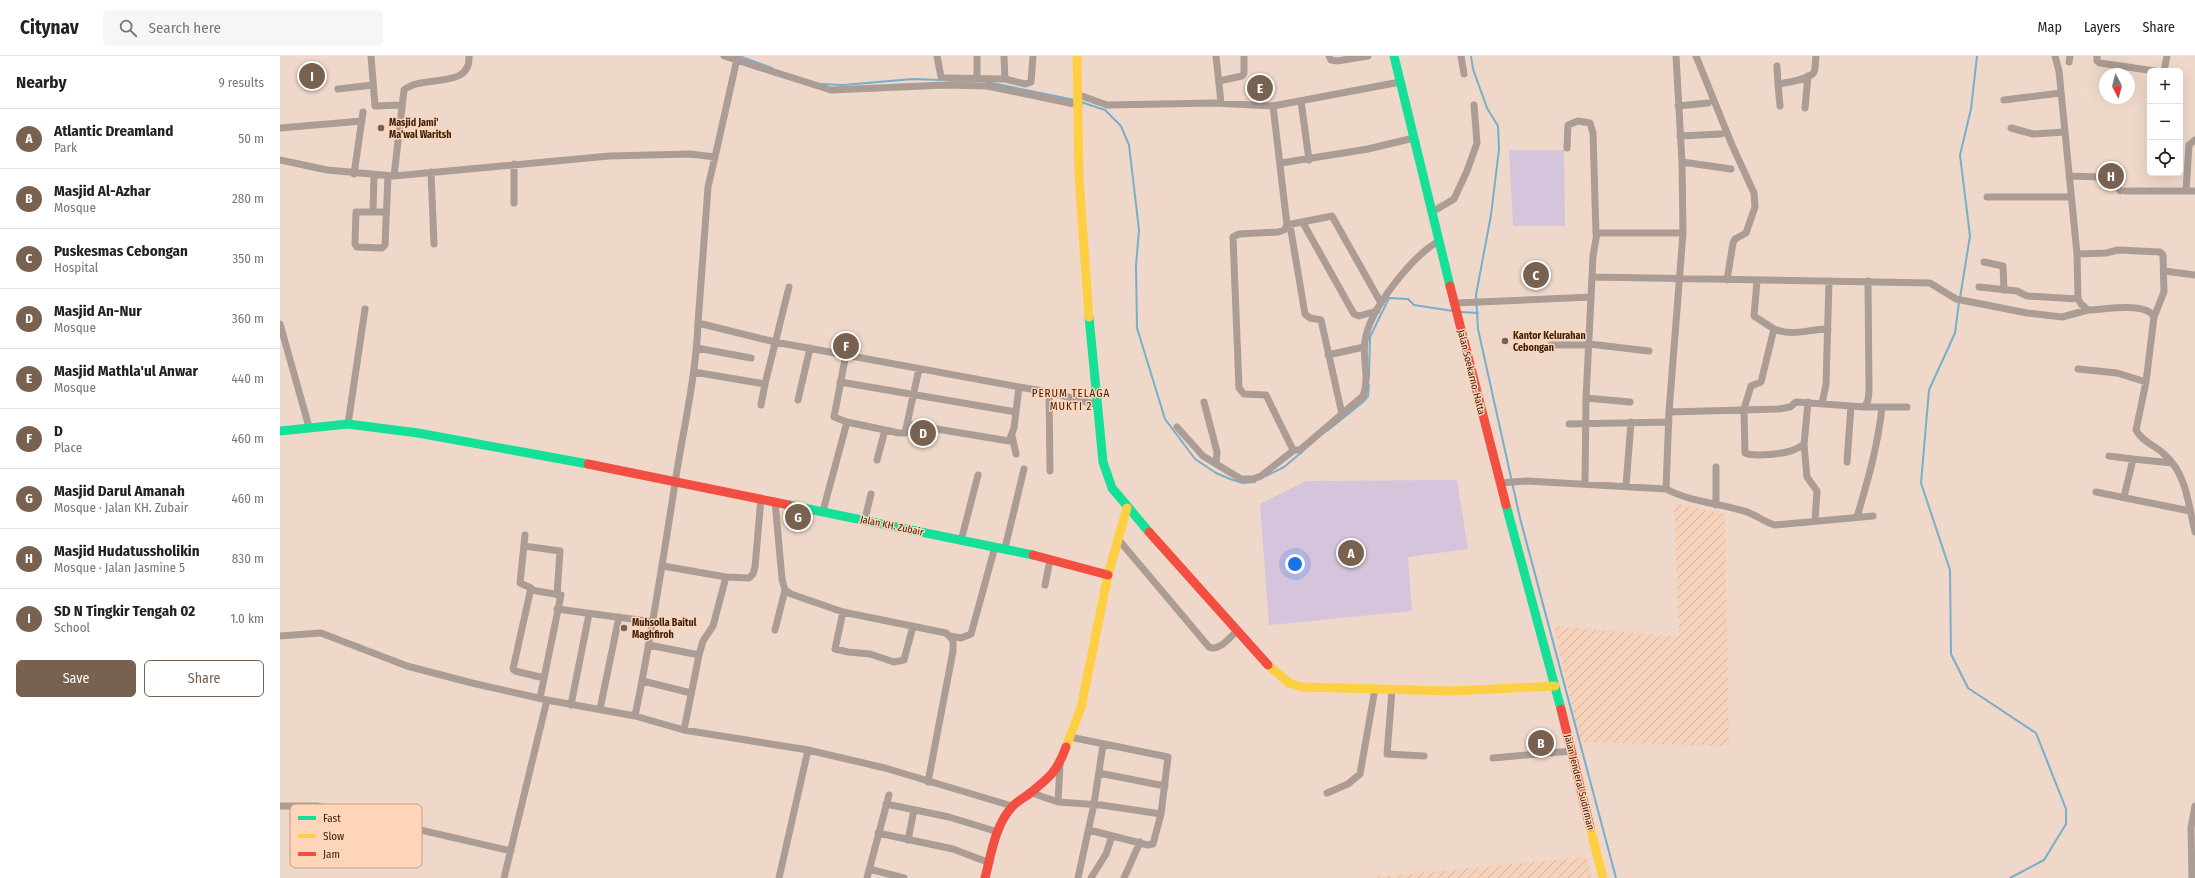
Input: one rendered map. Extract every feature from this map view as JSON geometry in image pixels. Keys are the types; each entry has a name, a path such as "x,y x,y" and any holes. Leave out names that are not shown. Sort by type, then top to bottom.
{"street":[{"path":"371,56 376,107 401,105"},
{"path":"386,212 356,212 355,244 359,248 384,247 386,212 404,90 464,74 470,64 469,56"},
{"path":"724,56 748,60 819,88 831,90 946,85 988,82 1004,79 1025,84 1032,82 1033,56"},
{"path":"938,56 939,72 943,79 977,77 988,82 1107,105 1221,103 1273,106 1400,82"},
{"path":"976,56 977,77"},
{"path":"1004,56 1004,79"},
{"path":"1077,56 1080,195 1105,469 1112,488 1127,508 1274,672 1295,686 1451,691 1555,686"},
{"path":"1216,56 1221,103"},
{"path":"1219,81 1242,76 1244,73 1244,56"},
{"path":"1329,56 1331,60 1337,62 1368,56"},
{"name":"Jalan Soekarno-Hatta","path":"1394,56 1439,241 1555,686"},
{"path":"1461,56 1464,74"},
{"path":"1666,489 1669,412 1679,278 1682,266 1683,233 1682,162 1676,56"},
{"path":"1696,56 1756,200 1746,233 1735,239 1733,243 1727,280"},
{"path":"1778,84 1796,81 1814,72 1816,56"},
{"path":"2056,56 2077,254 2078,299 2088,310"},
{"path":"2097,56 2097,61 2100,63 2147,70"},
{"path":"2165,68 2167,56"},
{"path":"636,716 654,622 675,482 694,372 708,187 738,59"},
{"path":"1776,66 1780,106"},
{"path":"1805,108 1808,76"},
{"path":"338,89 374,85"},
{"path":"2004,100 2061,93"},
{"path":"1301,101 1309,160"},
{"path":"1678,106 1708,104"},
{"path":"1432,212 1454,199 1478,143 1474,105"},
{"path":"1273,106 1288,225 1292,231 1305,314 1310,318 1321,320 1342,414"},
{"path":"354,174 363,112"},
{"path":"280,128 362,121"},
{"path":"1567,148 1568,125 1578,121 1590,123 1593,133 1596,234 1590,297 1585,424 1585,484"},
{"path":"2012,128 2033,134 2065,132"},
{"path":"1680,136 1721,134"},
{"path":"1281,163 1309,160 1368,149 1414,138"},
{"path":"2186,191 2189,145 2195,140"},
{"path":"280,160 305,167 354,174 391,176 616,155 690,154 715,157"},
{"path":"1682,162 1731,169"},
{"path":"514,164 514,203"},
{"path":"431,172 434,244"},
{"path":"373,211 374,176"},
{"path":"2069,176 2099,177 2102,183 2118,186 2122,191 2195,191"},
{"path":"1987,197 2071,197"},
{"path":"1294,450 1290,446 1266,395 1244,394 1239,388 1233,239 1239,234 1280,231 1288,225 1332,216 1382,303"},
{"path":"1303,222 1354,314 1359,316 1377,311"},
{"path":"1596,234 1599,232 1683,233"},
{"path":"1177,427 1203,456 1241,479 1253,479 1261,476 1294,450 1300,450 1361,399 1365,392 1366,384 1364,347 1367,332 1377,311 1412,261 1426,249 1439,241"},
{"path":"2077,254 2106,253 2118,250 2157,251 2163,255 2164,292 2154,317 2146,382 2136,430 2142,438 2164,454 2182,477 2195,532"},
{"path":"1984,262 2003,266 2004,290"},
{"path":"2164,271 2195,275"},
{"path":"1592,277 1930,283 1956,298 2026,313 2062,317 2088,310 2138,307 2149,311 2154,317"},
{"path":"1757,281 1754,316 1774,329 1793,334 1808,330 1828,329"},
{"path":"1865,407 1868,400 1869,391 1868,281"},
{"path":"1822,403 1826,385 1829,282"},
{"path":"1979,287 2017,291 2027,296 2078,299"},
{"path":"760,405 789,288"},
{"path":"1456,305 1484,301 1590,297"},
{"path":"348,424 365,309"},
{"path":"280,324 309,427"},
{"path":"698,324 775,342 1049,392 1098,405"},
{"path":"1774,329 1761,382 1751,386 1744,409 1745,453 1754,455 1778,453 1794,450 1804,445"},
{"path":"1551,345 1588,345 1649,351"},
{"path":"1328,355 1364,347"},
{"path":"697,348 751,358"},
{"path":"798,400 810,348"},
{"path":"846,354 834,416 847,422 885,430 904,433 919,369"},
{"path":"2078,369 2117,374 2146,382"},
{"path":"694,372 765,384"},
{"path":"840,382 1016,412"},
{"path":"1016,454 1012,436 1019,387"},
{"path":"1049,392 1050,471"},
{"path":"1586,398 1630,402"},
{"path":"1204,402 1217,452 1216,464"},
{"path":"1669,412 1779,409 1790,407 1796,402 1865,407 1907,407"},
{"path":"1808,402 1804,445 1807,477 1817,491 1815,521"},
{"path":"1847,462 1851,406"},
{"path":"1857,517 1874,463 1879,439 1882,407"},
{"path":"823,510 847,422"},
{"path":"1626,486 1631,422"},
{"path":"1569,424 1669,422"},
{"name":"Jalan KH. Zubair","path":"280,431 348,424 418,433 501,447 823,510 961,541 1000,548 1108,575"},
{"path":"907,424 1005,441 1010,440 1012,436"},
{"path":"877,460 885,430"},
{"path":"2109,456 2172,463"},
{"path":"2124,497 2133,459"},
{"path":"1716,467 1716,505"},
{"path":"785,590 791,594 843,612 946,633 950,636 961,638 970,634 1000,548 1024,469"},
{"path":"961,541 978,475"},
{"path":"1503,482 1527,480 1666,489 1683,497 1744,511 1764,522 1775,525 1873,516"},
{"path":"2096,492 2190,511"},
{"path":"865,519 871,494"},
{"path":"663,566 745,579 753,574 761,498"},
{"path":"775,501 782,579 785,590 776,630"},
{"path":"1058,802 1060,765 1085,690 1108,575 1127,508"},
{"path":"525,535 520,583 531,586 531,590 513,667 515,671 544,678"},
{"path":"1118,539 1209,647 1214,649 1219,647 1237,632"},
{"path":"524,546 560,551 557,595"},
{"path":"1045,585 1050,560"},
{"path":"684,730 699,655 703,641 713,626 726,577"},
{"path":"504,878 543,699 544,678 560,595 531,590"},
{"path":"558,609 654,622"},
{"path":"843,612 835,649 870,654 894,662 904,660 913,626"},
{"path":"571,704 589,614"},
{"path":"600,709 619,617"},
{"path":"280,636 321,633 407,666 543,699 636,716 684,730 808,750 884,768 1012,806"},
{"path":"928,782 953,651 953,642 950,636"},
{"path":"649,645 699,655"},
{"path":"642,681 691,693"},
{"name":"Jalan Jenderal Sudirman","path":"1555,686 1604,878"},
{"path":"1327,793 1348,784 1360,774 1374,689"},
{"path":"1392,690 1387,754 1424,756"},
{"path":"1070,737 1103,745 1167,756 1168,762 1165,786 1155,842 1148,845 1089,830"},
{"path":"1078,878 1094,804 1103,745"},
{"path":"779,878 808,750"},
{"path":"1493,758 1572,751"},
{"path":"985,878 998,832 1012,806 1047,780 1060,765"},
{"path":"1099,773 1165,786"},
{"path":"1029,792 1058,802 1094,804 1161,814"},
{"path":"867,878 889,795"},
{"path":"886,804 950,817 998,832"},
{"path":"2192,878 2193,862 2191,828 2195,806"},
{"path":"908,840 914,810"},
{"path":"422,830 511,851"},
{"path":"878,833 953,849 990,863"},
{"path":"1091,878 1106,854 1112,836"},
{"path":"1124,878 1140,842"},
{"path":"869,869 904,878"}],"shaded area":[{"path":"1509,150 1564,150 1565,226 1513,226"},
{"path":"1457,480 1468,549 1408,557 1412,611 1269,625 1260,504 1306,481"},
{"path":"1674,503 1725,514 1729,746 1580,742 1554,626 1679,637"},
{"path":"1586,857 1592,878 1367,878"}],"waterway":[{"path":"739,56 772,68"},
{"path":"1471,56 1473,69 1487,108 1498,126 1499,149 1491,215 1476,295 1478,329 1520,518 1616,878"},
{"path":"1960,298 1970,236 1960,155 1971,109 1977,56"},
{"path":"822,84 843,85 913,79 941,80"},
{"path":"987,82 1075,100"},
{"path":"1081,102 1105,110 1121,126 1129,145 1139,230 1136,265 1137,328 1165,419 1195,459 1216,473 1230,479 1243,483 1255,482"},
{"path":"1369,377 1370,337 1389,298 1408,299 1414,305 1453,311"},
{"path":"1959,302 1955,333 1929,390 1921,483 1950,570 1951,654 1968,688 2036,733 2066,809 2066,824 2044,860 2010,878"},
{"path":"1461,312 1478,313"},
{"path":"1327,431 1363,402 1368,396 1369,385"},
{"path":"1266,476 1284,467 1302,452"}],"traffic: fast":[{"path":"1394,56 1450,286"},
{"path":"1089,317 1103,462 1112,488 1149,532"},
{"path":"280,431 348,424 418,433 588,464"},
{"path":"789,505 1033,555"},
{"path":"1506,505 1561,709"}],"traffic: slow":[{"path":"1077,56 1079,178 1089,317"},
{"path":"1066,747 1081,708 1108,575 1127,508"},
{"path":"1268,665 1289,683 1302,687 1451,691 1555,686"},
{"path":"1590,827 1603,878"}],"traffic: jam":[{"path":"1450,286 1506,505"},
{"path":"588,464 789,505"},
{"path":"1149,532 1268,665"},
{"path":"1033,555 1108,575"},
{"path":"1561,709 1590,827"},
{"path":"985,878 994,841 1001,822 1016,803 1052,774 1063,756 1066,747"}],"place":[{"name":"SD N Tingkir Tengah 02","path":"312,76"},
{"name":"Masjid Mathla'ul Anwar","path":"1260,88"},
{"name":"Masjid Jami' Ma'wal Waritsh","path":"381,128"},
{"name":"Masjid Hudatussholikin","path":"2111,176"},
{"name":"Puskesmas Cebongan","path":"1536,275"},
{"name":"Kantor Kelurahan Cebongan","path":"1505,341"},
{"name":"D","path":"846,346"},
{"name":"Masjid An-Nur","path":"923,433"},
{"name":"Masjid Darul Amanah","path":"798,517"},
{"name":"Atlantic Dreamland","path":"1351,553"},
{"name":"Muhsolla Baitul Maghfiroh","path":"624,628"},
{"name":"Masjid Al-Azhar","path":"1541,743"}],"district":[{"name":"PERUM TELAGA MUKTI 2","path":"1071,399"}]}
